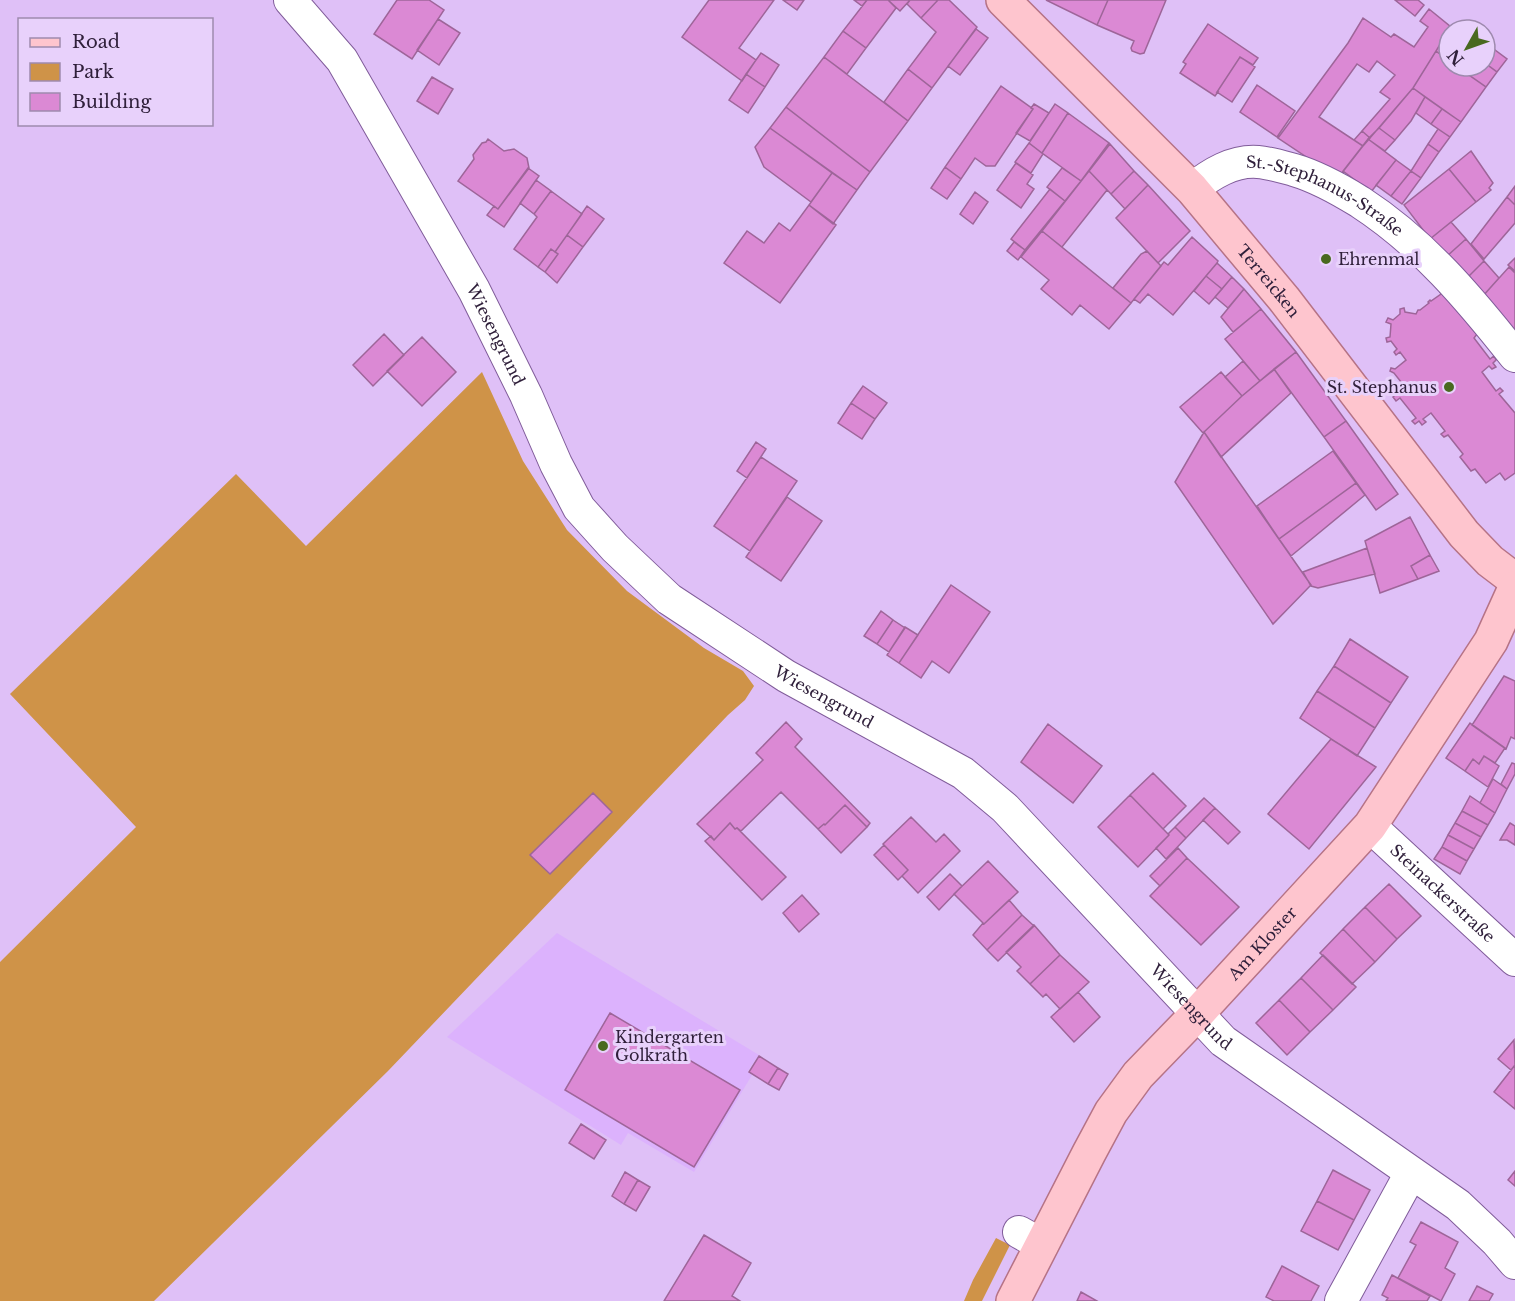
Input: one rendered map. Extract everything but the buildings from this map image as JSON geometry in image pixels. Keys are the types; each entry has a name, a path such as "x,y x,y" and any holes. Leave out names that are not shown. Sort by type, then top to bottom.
{"main road":[{"name":"Terreicken","path":"1003,0 1192,189 1284,299 1464,534 1491,561 1515,580"},
{"name":"Am Kloster","path":"1013,1301 1030,1238 1111,1112 1138,1075 1370,826 1491,640 1515,588"}],"street":[{"name":"Wiesengrund","path":"290,0 342,60 474,290 579,508 615,548 669,599 786,676 963,773 1005,807 1222,1041 1458,1205 1497,1242 1515,1263"},
{"name":"St.-Stephanus-Straße","path":"1192,189 1212,174 1233,165 1257,162 1281,166 1335,187 1376,213 1420,248 1474,304 1515,356"},
{"name":"Steinackerstraße","path":"1370,826 1515,960"},
{"path":"1341,1301 1411,1173"}],"shaded area":[{"name":"Kindergarten Golkrath","path":"557,933 759,1055 748,1071 752,1075 694,1172 628,1133 621,1145 447,1037"}],"green space":[{"path":"482,372 523,461 567,530 627,591 704,648 743,671 754,686 745,700 728,715 388,1071 154,1301 0,1301 0,962 136,827 10,694 236,474 306,546"},
{"path":"996,1238 1010,1245 982,1301 964,1301 973,1280"}],"place":[{"name":"Ehrenmal","path":"1326,259"},
{"name":"St. Stephanus","path":"1449,387"},
{"name":"Kindergarten Golkrath","path":"603,1046"}]}
